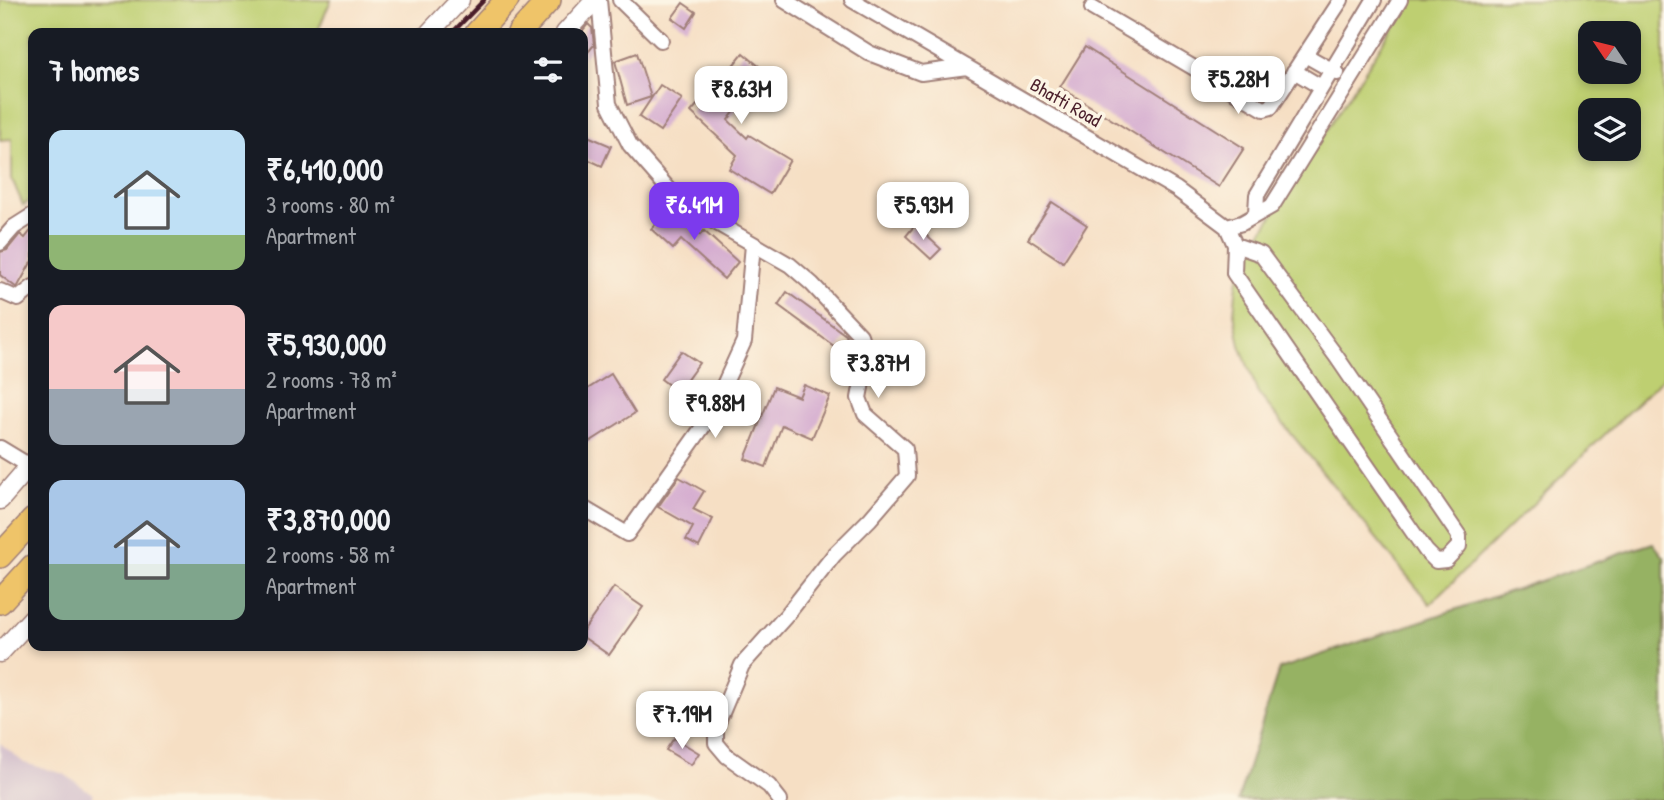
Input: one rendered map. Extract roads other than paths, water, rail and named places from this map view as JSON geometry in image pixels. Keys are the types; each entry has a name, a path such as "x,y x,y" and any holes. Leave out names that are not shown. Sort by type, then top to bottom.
{"main road":[{"path":"482,28 507,0"},
{"path":"524,28 549,0"},
{"path":"0,556 28,525"},
{"path":"0,602 28,571"}],"street":[{"path":"434,28 460,0"},
{"path":"570,28 597,0"},
{"path":"597,0 610,104 630,145 680,202 790,265 812,284 860,335 867,356 859,398 865,414 905,449 907,475 870,519 834,555 786,616 742,664 716,727 716,743 727,756 769,786 780,800"},
{"path":"620,0 662,40"},
{"path":"783,0 869,53 921,73 967,67"},
{"name":"Bhatti Road","path":"852,0 1176,189 1227,227"},
{"path":"1092,8 1264,109 1271,107 1341,0"},
{"path":"1235,245 1261,254 1336,356 1459,536 1459,547 1446,560 1436,561 1426,551 1234,273 1235,245 1227,227 1242,223 1256,212 1272,206 1400,0"},
{"path":"1256,212 1257,195 1371,5 1386,22"},
{"path":"1305,55 1349,80"},
{"path":"1294,71 1321,87"},
{"path":"0,243 14,227 28,218"},
{"path":"588,511 626,534 709,418 744,341 753,245"},
{"path":"0,291 18,299 28,291"},
{"path":"0,449 28,463"},
{"path":"0,500 28,469"},
{"path":"0,653 28,622"}],"railway":[{"path":"457,28 484,0"}]}
